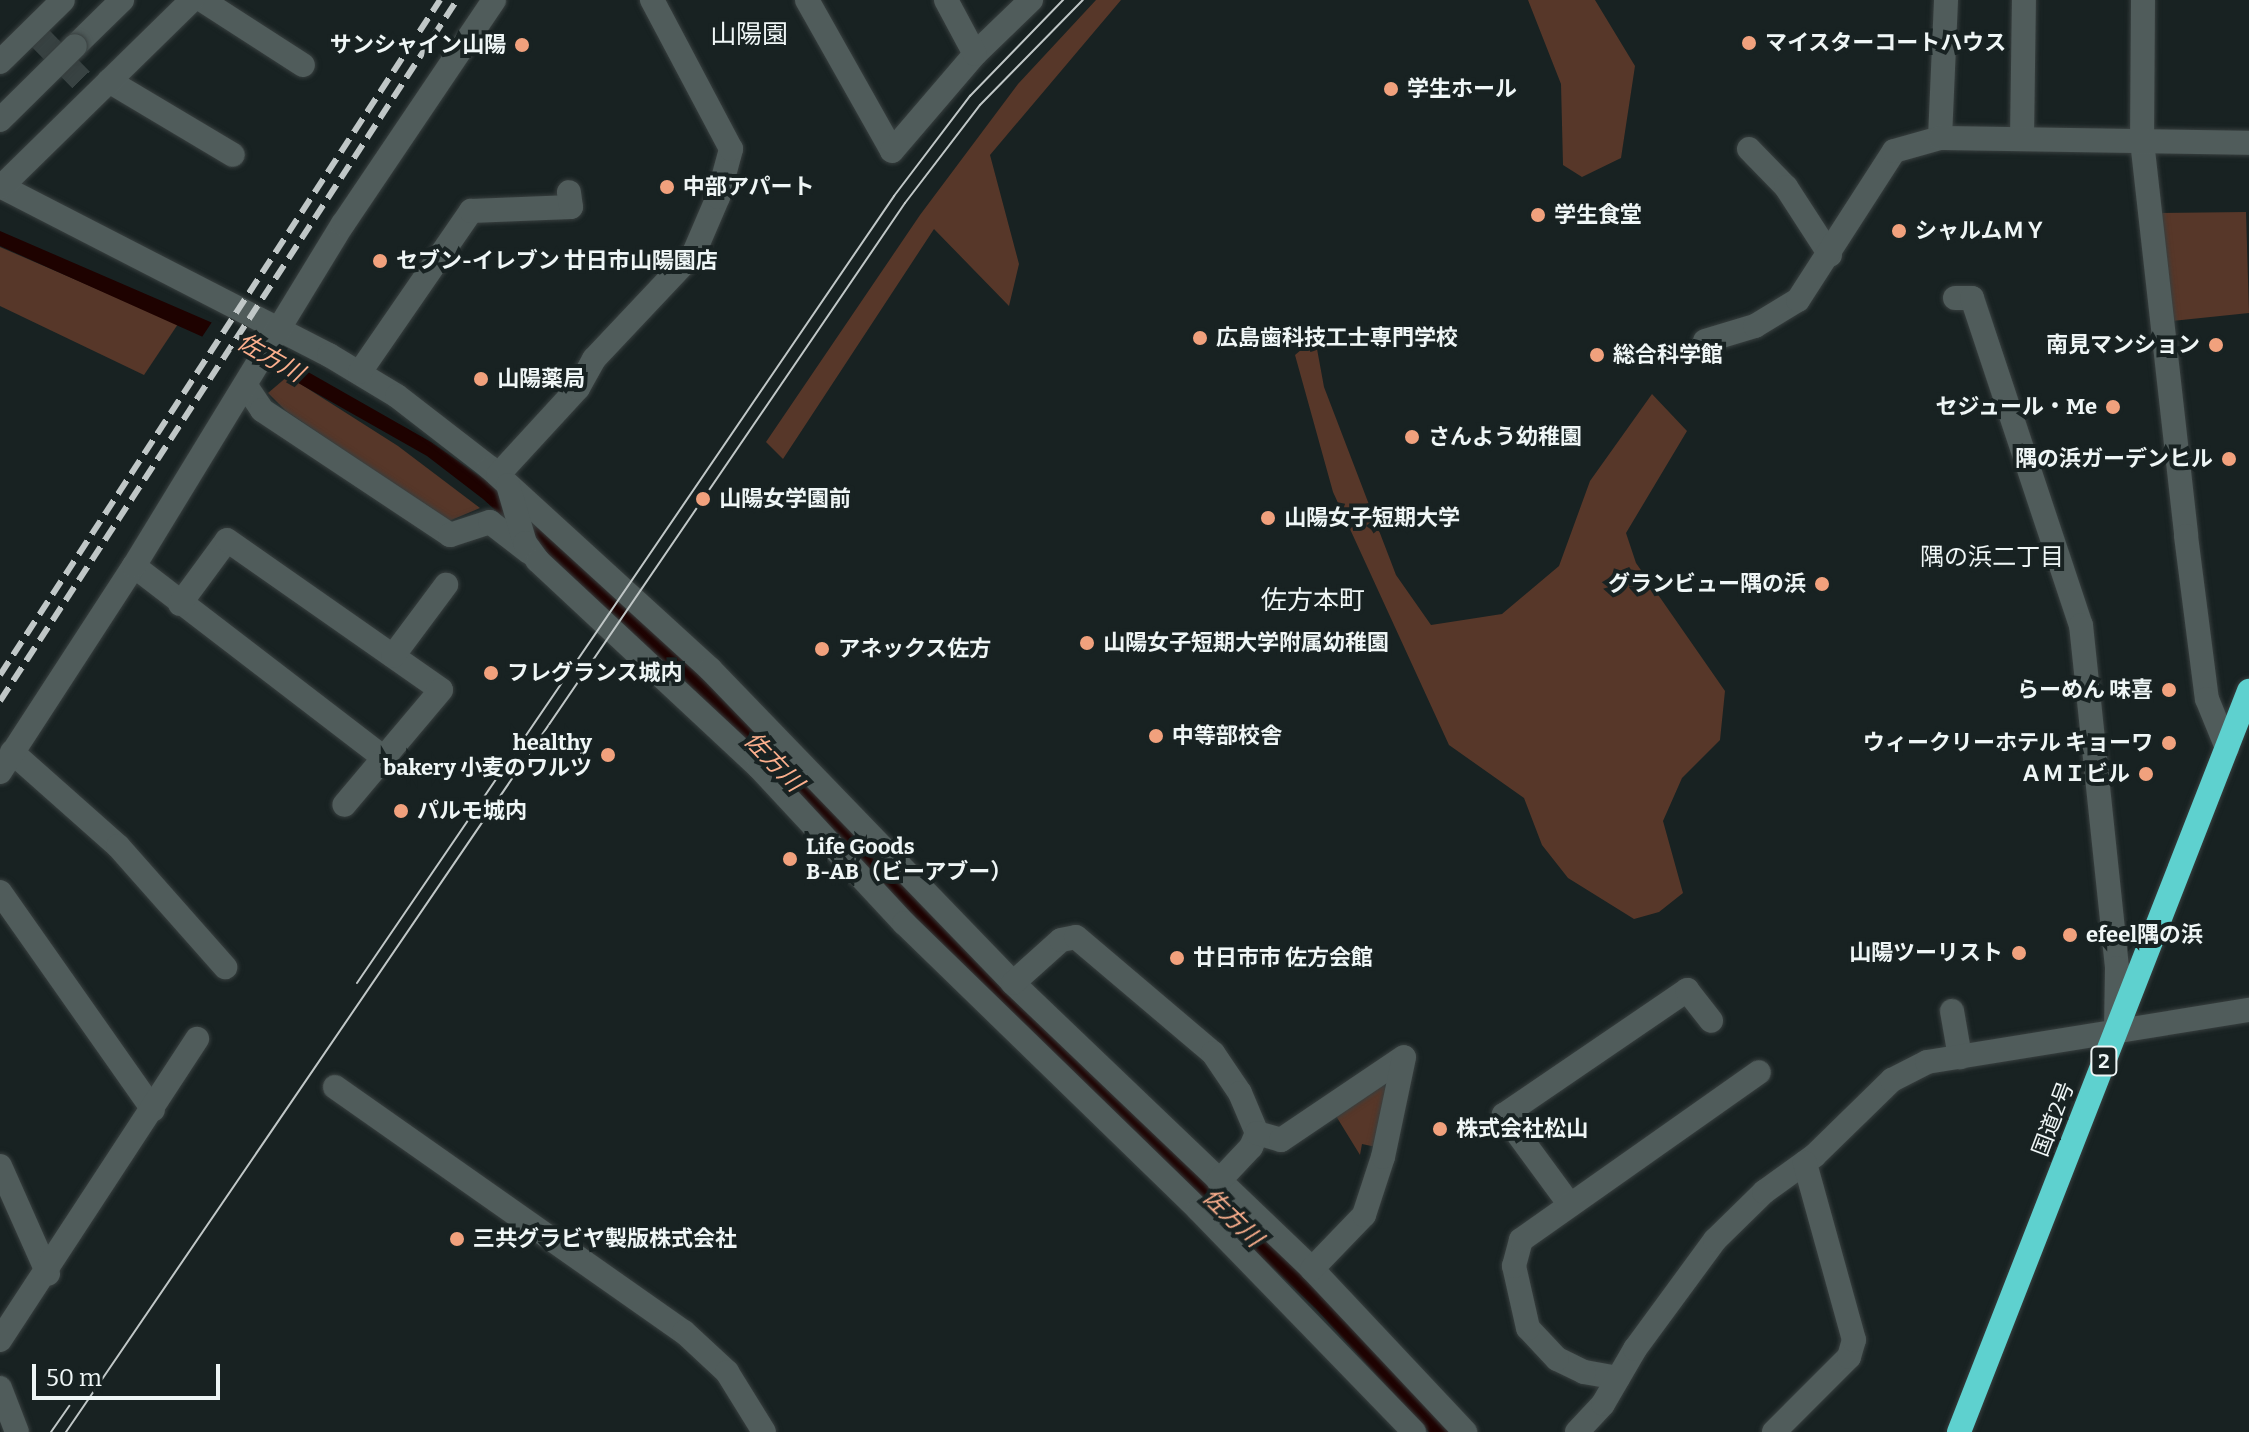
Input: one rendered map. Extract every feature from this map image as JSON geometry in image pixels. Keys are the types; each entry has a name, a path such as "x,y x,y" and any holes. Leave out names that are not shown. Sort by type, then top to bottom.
{"highway":[{"name":"国道2号","path":"1959,1432 2249,691"}],"street":[{"path":"0,62 36,34 63,0"},
{"path":"0,120 122,0"},
{"path":"192,0 98,88 1,187 262,357 360,372 498,475 672,632 904,923 1199,1210 1414,1432"},
{"path":"202,0 303,65"},
{"path":"225,967 118,846 6,762 134,566 262,357 494,0"},
{"path":"498,475 578,388 594,359 694,253 718,197 731,149 652,0"},
{"path":"807,0 892,151 975,54 1031,0"},
{"path":"946,0 975,54"},
{"path":"1940,138 1946,0"},
{"path":"2022,139 2024,0"},
{"path":"2143,0 2142,141 2207,699 2227,748"},
{"path":"98,88 233,155"},
{"path":"1705,341 1777,316 1798,300 1830,255 1894,151 1940,138 2249,143"},
{"path":"1749,149 1786,187 1830,255"},
{"path":"360,372 471,211 571,207 569,192"},
{"path":"1955,298 1972,298 2081,625 2117,968 2115,1032"},
{"path":"262,357 262,410 450,535 490,522 528,548 781,766 1312,1269 1465,1432"},
{"path":"498,475 517,508 528,548"},
{"path":"180,604 227,540 441,690 344,805"},
{"path":"134,566 383,757"},
{"path":"393,656 446,585"},
{"path":"0,892 153,1110"},
{"path":"1013,983 1061,940 1068,936 1084,941 1116,975 1213,1053 1240,1093 1257,1133 1251,1147 1219,1181"},
{"path":"1570,1205 1504,1115 1687,990 1711,1021"},
{"path":"1577,1432 1715,1240 1764,1192 1805,1163 1892,1080 1927,1062 2249,1010"},
{"path":"1952,1011 1960,1057"},
{"path":"0,1340 48,1274 197,1039"},
{"path":"1257,1133 1281,1140 1404,1057 1383,1157 1364,1215 1312,1269"},
{"path":"1618,1378 1584,1372 1557,1359 1528,1328 1514,1266 1521,1240 1759,1072"},
{"path":"335,1087 684,1332 727,1372 758,1430"},
{"path":"1774,1432 1849,1357 1854,1340 1805,1163"},
{"path":"0,1166 48,1274"},
{"path":"0,1388 17,1432"}],"shaded area":[{"path":"1096,0 1121,0 990,155 1019,264 1009,306 934,229 783,459 766,442 920,215 1018,84"},
{"path":"1528,0 1595,0 1635,66 1621,158 1582,177 1563,165 1561,84"},
{"path":"2246,212 2249,313 2172,321 2159,213"},
{"path":"0,247 178,324 144,375 0,306"},
{"path":"1315,338 1324,387 1396,575 1431,625 1502,614 1559,566 1590,481 1652,394 1687,431 1626,533 1636,563 1725,691 1720,740 1682,778 1663,821 1683,893 1659,912 1634,919 1568,878 1542,845 1524,798 1449,745 1333,492 1295,355"},
{"path":"288,376 398,446 480,508 449,521 286,411 268,393"},
{"path":"1380,1083 1389,1090 1376,1147 1362,1144 1360,1155 1336,1116"}],"water":[{"name":"佐方川","path":"0,231 252,340 431,442 498,489 672,647 1000,986 1306,1278 1449,1432 1429,1432 1316,1309 989,996 686,682 483,499 427,456 270,367 0,246"}],"pier":[{"path":"214,319 255,336 240,358 202,337"}],"tunnel":[{"path":"39,37 90,89"}],"tram line":[{"path":"357,983 894,196 970,96 1063,0"},
{"path":"66,1432 905,203 980,105 1083,0"},
{"path":"51,1432 69,1406"}],"railway":[{"path":"0,675 440,0"},
{"path":"0,701 457,0"}],"place":[{"name":"マイスターコートハウス","path":"1749,43"},
{"name":"サンシャイン山陽","path":"522,45"},
{"name":"学生ホール","path":"1391,89"},
{"name":"中部アパート","path":"667,187"},
{"name":"学生食堂","path":"1538,215"},
{"name":"シャルムＭＹ","path":"1899,231"},
{"name":"セブン-イレブン 廿日市山陽園店","path":"380,261"},
{"name":"広島歯科技工士専門学校","path":"1200,338"},
{"name":"南見マンション","path":"2216,345"},
{"name":"総合科学館","path":"1597,355"},
{"name":"山陽薬局","path":"481,379"},
{"name":"セジュール・Me","path":"2113,407"},
{"name":"さんよう幼稚園","path":"1412,437"},
{"name":"隅の浜ガーデンヒル","path":"2229,459"},
{"name":"山陽女学園前","path":"703,499"},
{"name":"山陽女子短期大学","path":"1268,518"},
{"name":"グランビュー隅の浜","path":"1822,584"},
{"name":"山陽女子短期大学附属幼稚園","path":"1087,643"},
{"name":"アネックス佐方","path":"822,649"},
{"name":"フレグランス城内","path":"491,673"},
{"name":"らーめん 味喜","path":"2169,690"},
{"name":"中等部校舎","path":"1156,736"},
{"name":"ウィークリーホテル キョーワ","path":"2169,743"},
{"name":"healthy bakery 小麦のワルツ","path":"608,755"},
{"name":"ＡＭＩビル","path":"2146,774"},
{"name":"パルモ城内","path":"401,811"},
{"name":"Life Goods B-AB（ビーアブー）","path":"790,859"},
{"name":"efeel隅の浜","path":"2070,935"},
{"name":"山陽ツーリスト","path":"2019,953"},
{"name":"廿日市市 佐方会館","path":"1177,958"},
{"name":"株式会社松山","path":"1440,1129"},
{"name":"三共グラビヤ製版株式会社","path":"457,1239"}],"district":[{"name":"山陽園","path":"749,35"},
{"name":"隅の浜二丁目","path":"1992,558"},
{"name":"佐方本町","path":"1313,601"}]}
